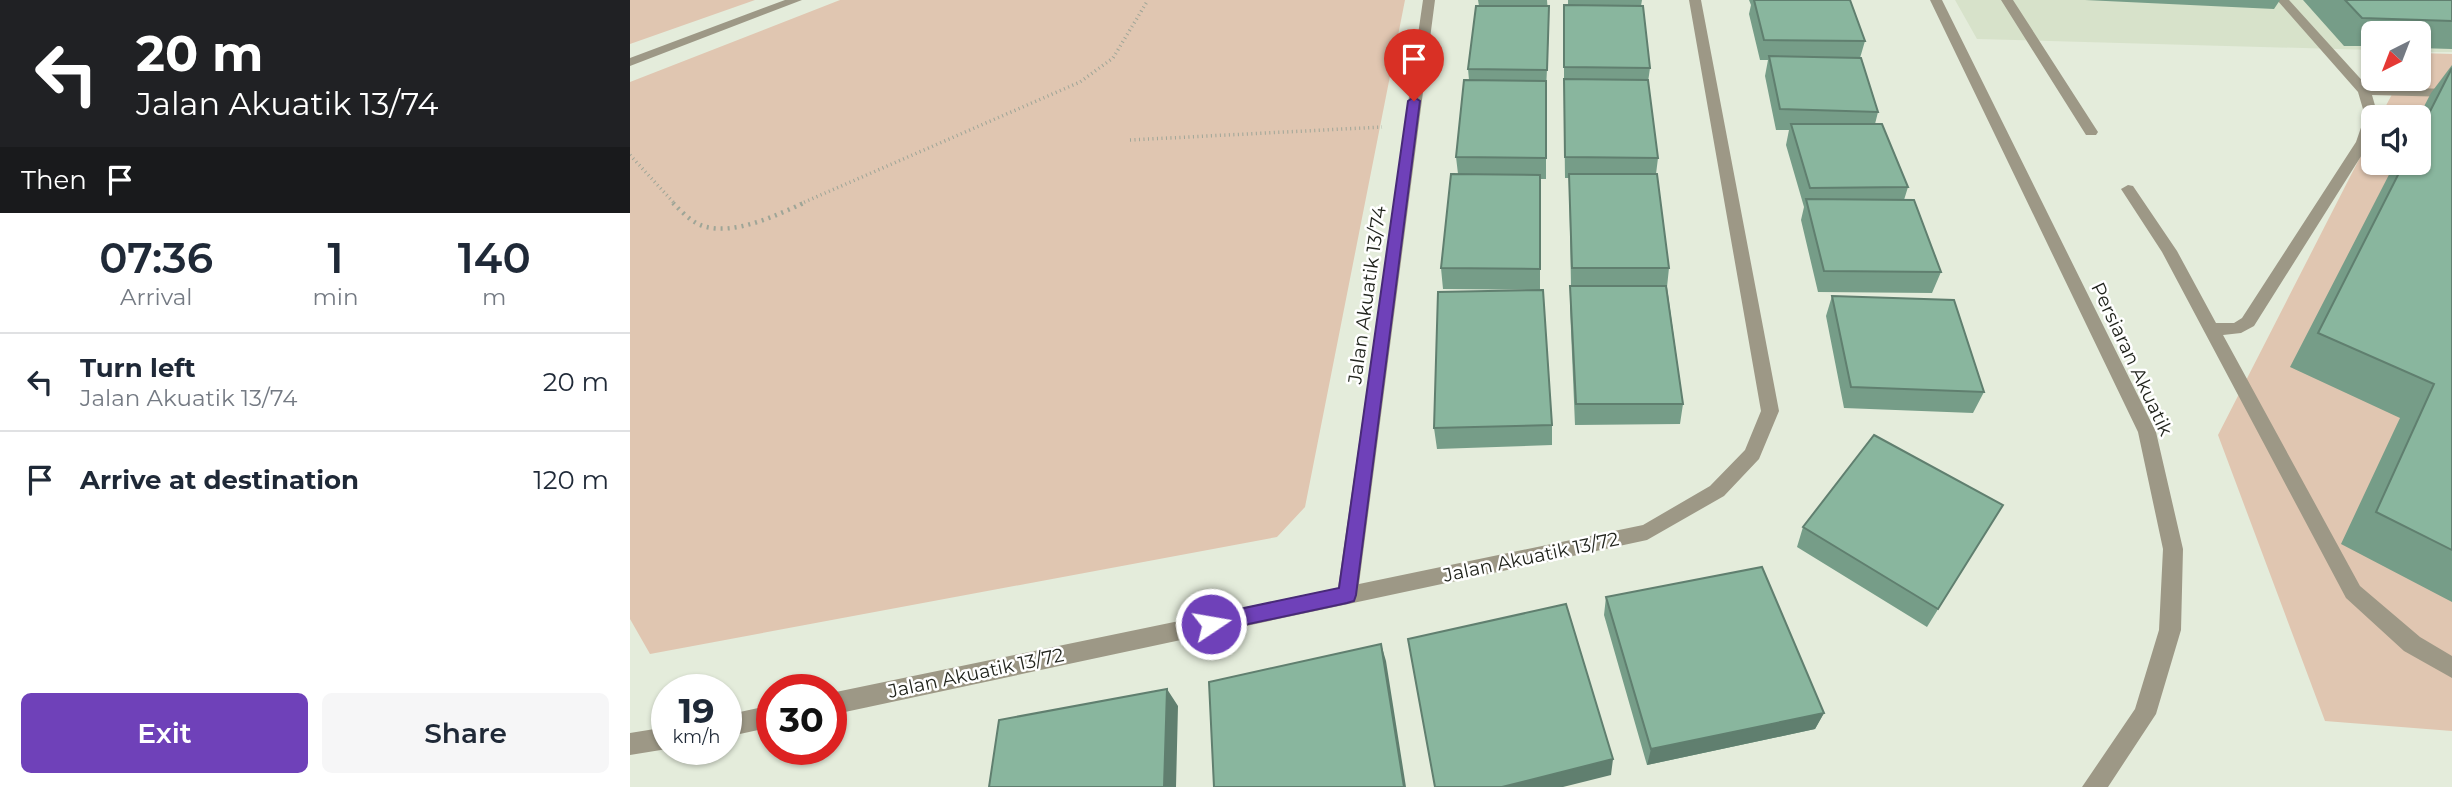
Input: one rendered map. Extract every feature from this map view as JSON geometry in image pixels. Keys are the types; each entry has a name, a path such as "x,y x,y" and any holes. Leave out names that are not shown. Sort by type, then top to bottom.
{"street":[{"path":"630,62 796,0"},
{"name":"Jalan Akuatik 13/74","path":"1347,595 1429,0"},
{"name":"Jalan Akuatik 13/72","path":"847,701 1647,533 1717,491 1752,454 1770,411 1695,0"},
{"name":"Persiaran Akuatik","path":"1936,0 2147,432 2173,549 2170,630 2146,714 2094,787"},
{"path":"2007,0 2091,132"},
{"path":"2283,0 2361,88"},
{"path":"2211,328 2232,330 2249,322 2363,142 2370,127 2373,108 2364,91 2452,93"},
{"path":"2128,189 2169,251 2353,592 2412,644 2452,668"},
{"path":"630,744 651,741"}],"path":[{"path":"630,155 689,219 704,226 740,225 773,216 1080,82 1113,58 1148,0"},
{"path":"1130,140 1411,126"}],"shaded area":[{"path":"630,0 755,0 630,44"},
{"path":"840,0 1405,0 1305,507 1277,537 650,654 630,619 630,82"},
{"path":"1955,0 2452,0 2452,52 2431,52 2431,21 2361,21 2361,50 1977,39"},
{"path":"2431,53 2452,54 2452,731 2325,721 2218,435 2361,155 2361,175 2431,175 2431,105 2386,105 2394,91 2431,91"}],"building":[{"path":"1754,0 1850,0 1865,41 1764,40"},
{"path":"2345,0 2452,0 2452,21 2362,18"},
{"path":"1564,5 1643,6 1650,68 1564,67"},
{"path":"1476,6 1549,6 1547,70 1468,69"},
{"path":"1769,56 1861,58 1878,112 1780,109"},
{"path":"2452,68 2452,550 2376,512 2434,384 2318,333 2398,175 2431,175 2431,109"},
{"path":"1564,79 1648,80 1658,158 1565,157"},
{"path":"1464,80 1546,81 1546,158 1456,157"},
{"path":"1791,124 1882,124 1908,187 1810,188"},
{"path":"1451,174 1540,175 1540,269 1441,268"},
{"path":"1569,174 1657,174 1669,268 1572,268"},
{"path":"1806,199 1914,200 1941,272 1824,271"},
{"path":"1570,286 1666,286 1683,404 1576,404"},
{"path":"1543,290 1552,425 1434,428 1438,292"},
{"path":"1832,296 1954,300 1984,392 1851,387"},
{"path":"1874,435 2003,505 1938,609 1803,527"},
{"path":"1762,567 1824,713 1651,749 1606,597"},
{"path":"1566,604 1613,759 1502,787 1435,787 1408,639"},
{"path":"1381,644 1404,787 1214,787 1209,682"},
{"path":"1167,689 1164,787 989,787 999,720"}],"route":[{"path":"1211,624 1347,595 1414,101"}]}
